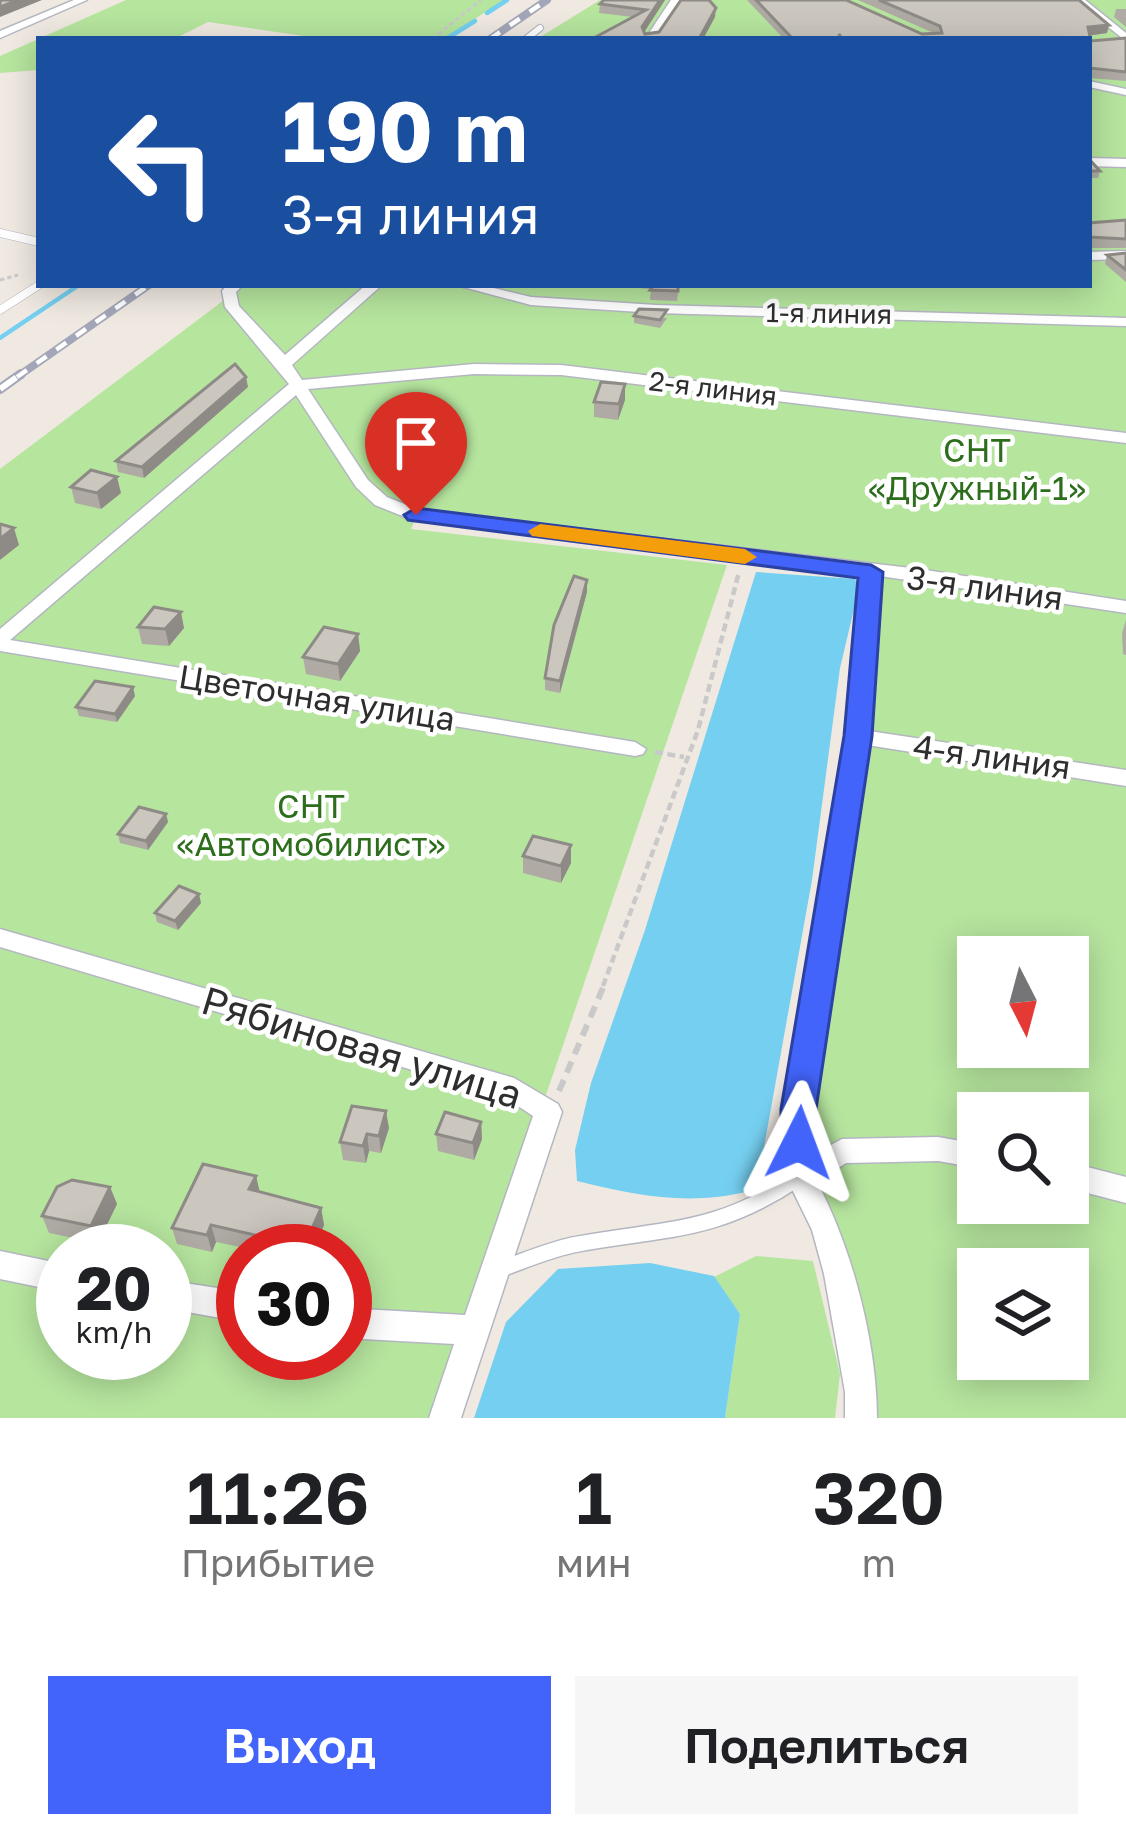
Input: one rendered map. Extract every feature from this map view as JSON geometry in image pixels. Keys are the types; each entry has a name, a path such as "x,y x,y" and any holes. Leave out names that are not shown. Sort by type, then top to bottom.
{"street":[{"path":"0,34 82,0"},
{"path":"652,36 676,0"},
{"path":"1079,0 1126,39"},
{"path":"1108,41 1126,39"},
{"path":"1092,85 1126,92"},
{"path":"1092,163 1126,163"},
{"path":"1092,256 1126,255"},
{"path":"0,642 298,386 232,307 232,288"},
{"path":"284,364 372,288"},
{"name":"1-я линия","path":"476,288 531,301 1126,322"},
{"name":"2-я линия","path":"298,386 474,369 561,370 1126,438"},
{"name":"3-я линия","path":"298,386 362,483 381,501 416,515 920,575 1126,607"},
{"path":"861,1418 861,1392 839,1274 826,1228 800,1178 799,1109 858,736 871,572"},
{"name":"Цветочная улица","path":"0,642 635,749"},
{"name":"4-я линия","path":"858,736 1126,778"},
{"name":"Рябиновая улица","path":"0,938 514,1089 548,1112 445,1418"},
{"path":"800,1178 842,1151 957,1152"},
{"path":"1089,1180 1126,1190"},
{"path":"0,1265 36,1272"},
{"path":"372,1324 476,1330"}],"lane":[{"path":"530,36 540,28"},
{"path":"0,233 36,241"},
{"path":"0,310 36,286"},
{"path":"495,1271 571,1246 668,1237 700,1229 756,1210 800,1178"}],"path":[{"path":"436,36 481,0"},
{"path":"548,1112 582,1044 677,788 712,684 734,581 747,557"}],"green space":[{"path":"126,0 504,0 449,36 304,36 208,22 180,36 45,36"},
{"path":"600,0 1126,0 1126,1418 861,1418 800,1177 871,573 417,515 411,529 727,565 505,1215 428,1418 0,1418 0,469 240,288 1092,288 1092,36 542,36"},
{"path":"36,40 36,70 0,73 0,56"},
{"path":"756,1256 813,1261 840,1374 835,1418 725,1418 740,1314 714,1277"}],"water":[{"path":"756,572 855,579 859,588 840,668 812,880 759,1175 750,1191 706,1198 642,1195 577,1181 575,1150 591,1083 645,930"},
{"path":"650,1263 714,1276 740,1314 725,1418 474,1418 506,1322 558,1269"}],"building":[{"path":"604,0 660,0 642,27 645,34 659,32 681,0 709,0 716,8 701,36 598,36 646,10 600,4"},
{"path":"756,0 846,0 922,34 942,33 940,26 879,0 1079,0 1109,25 1088,27 1090,36 790,36"},
{"path":"1126,38 1126,72 1092,68 1092,41"},
{"path":"1126,220 1126,239 1092,237 1092,223"},
{"path":"1126,253 1126,270 1107,255"},
{"path":"639,309 667,310 660,320 634,316"},
{"path":"235,364 246,377 142,467 116,461"},
{"path":"601,382 625,384 619,404 594,402"},
{"path":"91,470 117,477 97,493 71,487"},
{"path":"0,524 14,528 0,539"},
{"path":"574,576 587,580 560,681 545,678 554,625"},
{"path":"154,607 181,612 165,629 138,627"},
{"path":"324,627 358,634 338,664 303,657"},
{"path":"95,681 133,687 115,714 76,707"},
{"path":"139,807 166,814 146,841 118,834"},
{"path":"533,836 571,845 561,866 523,856"},
{"path":"179,886 199,894 175,921 155,913"},
{"path":"352,1106 386,1111 379,1136 367,1134 363,1146 340,1142"},
{"path":"445,1112 481,1122 473,1143 436,1134"},
{"path":"203,1164 256,1176 249,1189 321,1208 314,1224 216,1224 207,1235 192,1232 192,1224 174,1224"},
{"path":"72,1180 110,1187 92,1224 81,1224 42,1216 57,1187"}],"waterway":[{"path":"487,13 507,0"},
{"path":"451,36 475,21"},
{"path":"0,338 75,288"}],"railway":[{"path":"494,36 547,0"},
{"path":"17,377 145,288"},
{"path":"0,389 21,374"}],"slow traffic":[{"path":"540,531 745,557"}],"route":[{"path":"416,515 871,572 858,736 799,1109 799,1143"}],"park label":[{"name":"СНТ «Дружный-1»","path":"977,468"},
{"name":"СНТ «Автомобилист»","path":"311,824"}]}
